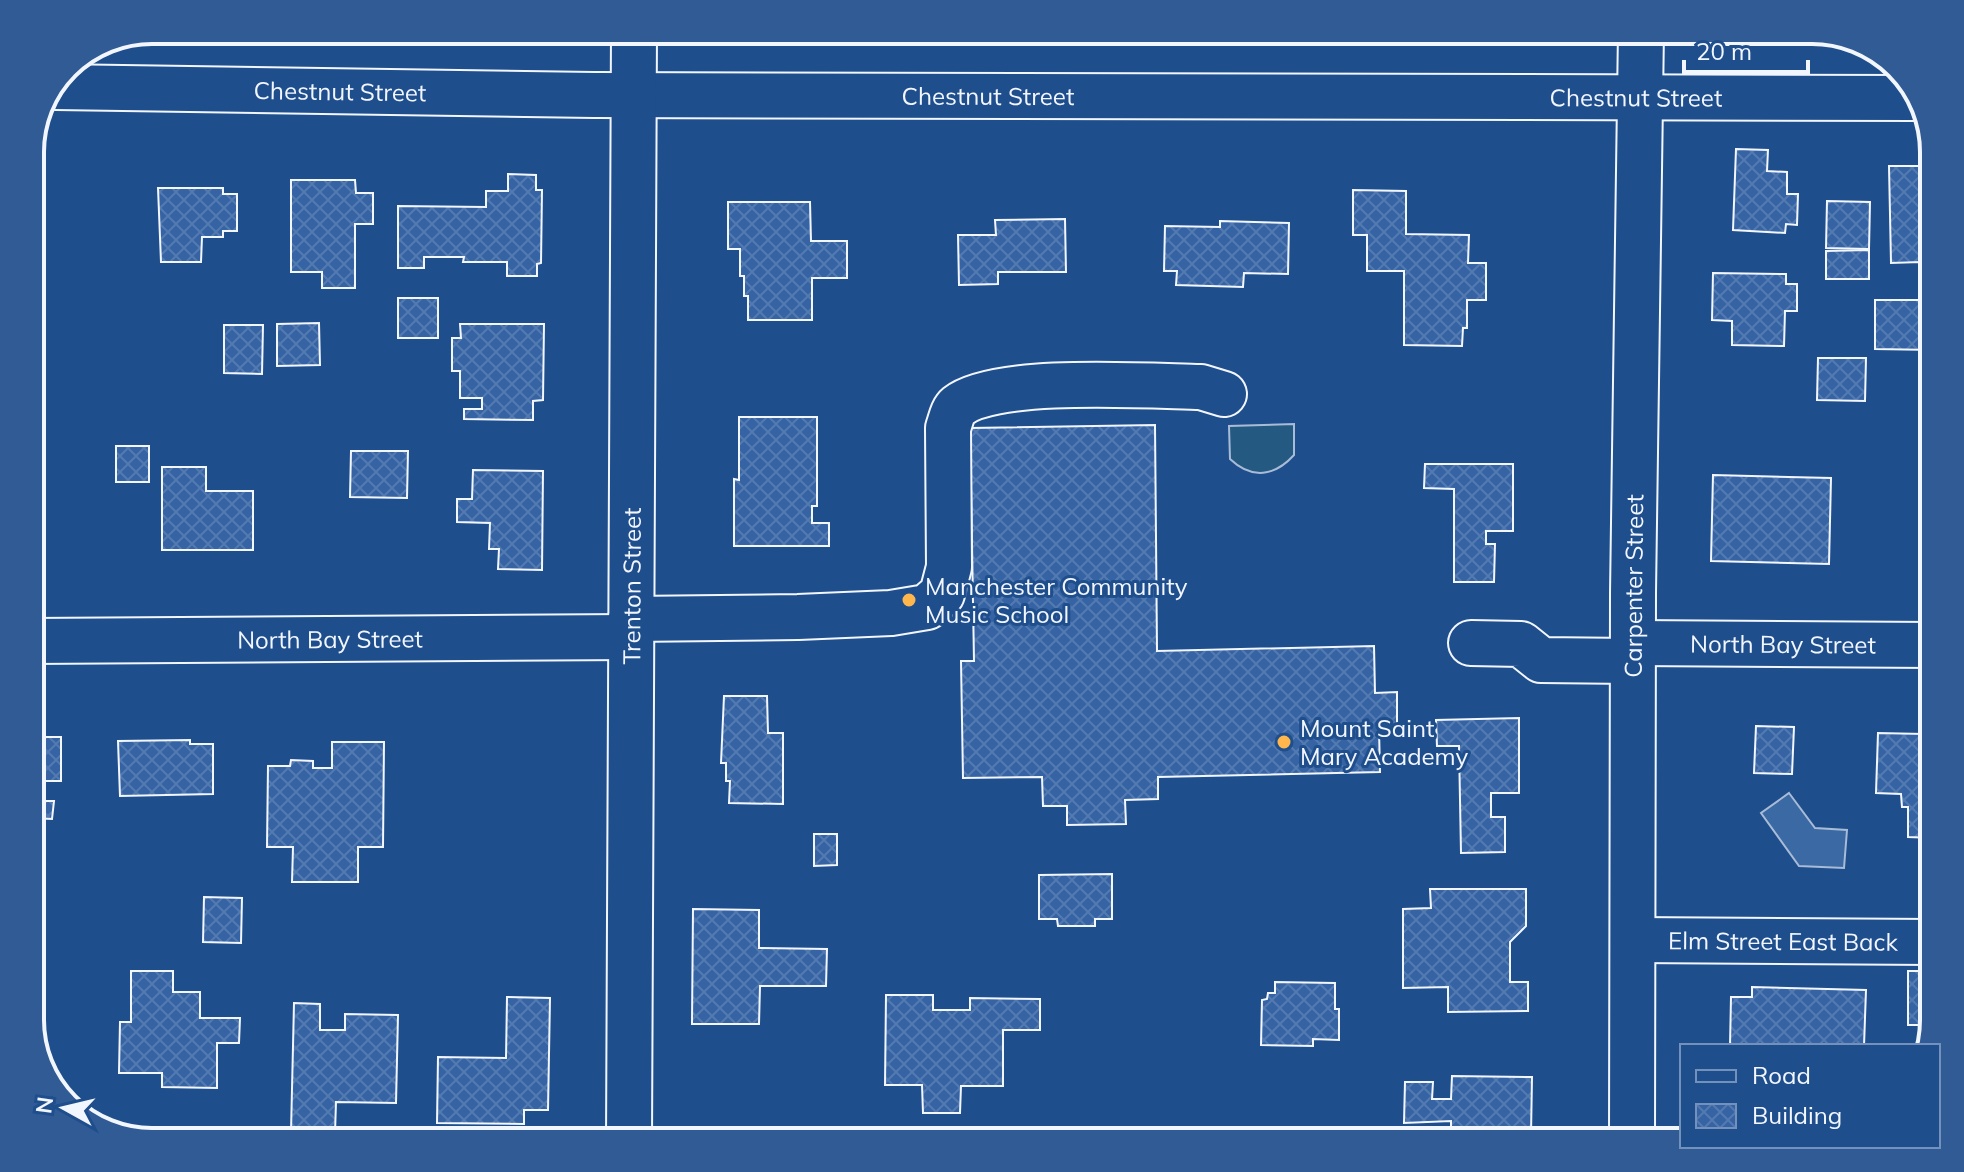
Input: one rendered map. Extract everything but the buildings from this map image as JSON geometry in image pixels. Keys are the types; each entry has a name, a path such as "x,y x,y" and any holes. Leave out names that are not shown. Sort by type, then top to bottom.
{"street":[{"name":"Trenton Street","path":"629,1128 634,44"},
{"name":"Carpenter Street","path":"1632,1128 1633,652 1641,44"},
{"name":"Chestnut Street","path":"65,87 635,95 1906,98"},
{"name":"North Bay Street","path":"44,641 630,628 891,613 927,607 942,594 949,567 948,428 955,408 978,394 1014,387 1201,387 1224,394"},
{"name":"North Bay Street","path":"1471,643 1521,644 1541,660 1633,652 1920,645"},
{"name":"Elm Street East Back","path":"1633,940 1920,942"}],"shaded area":[{"path":"1294,424 1294,455 1279,467 1263,473 1255,472 1238,466 1230,459 1229,426"},
{"path":"1789,793 1815,828 1847,830 1844,868 1799,866 1761,813"}],"place":[{"name":"Manchester Community Music School","path":"909,600"},
{"name":"Mount Saint Mary Academy","path":"1284,742"}]}
